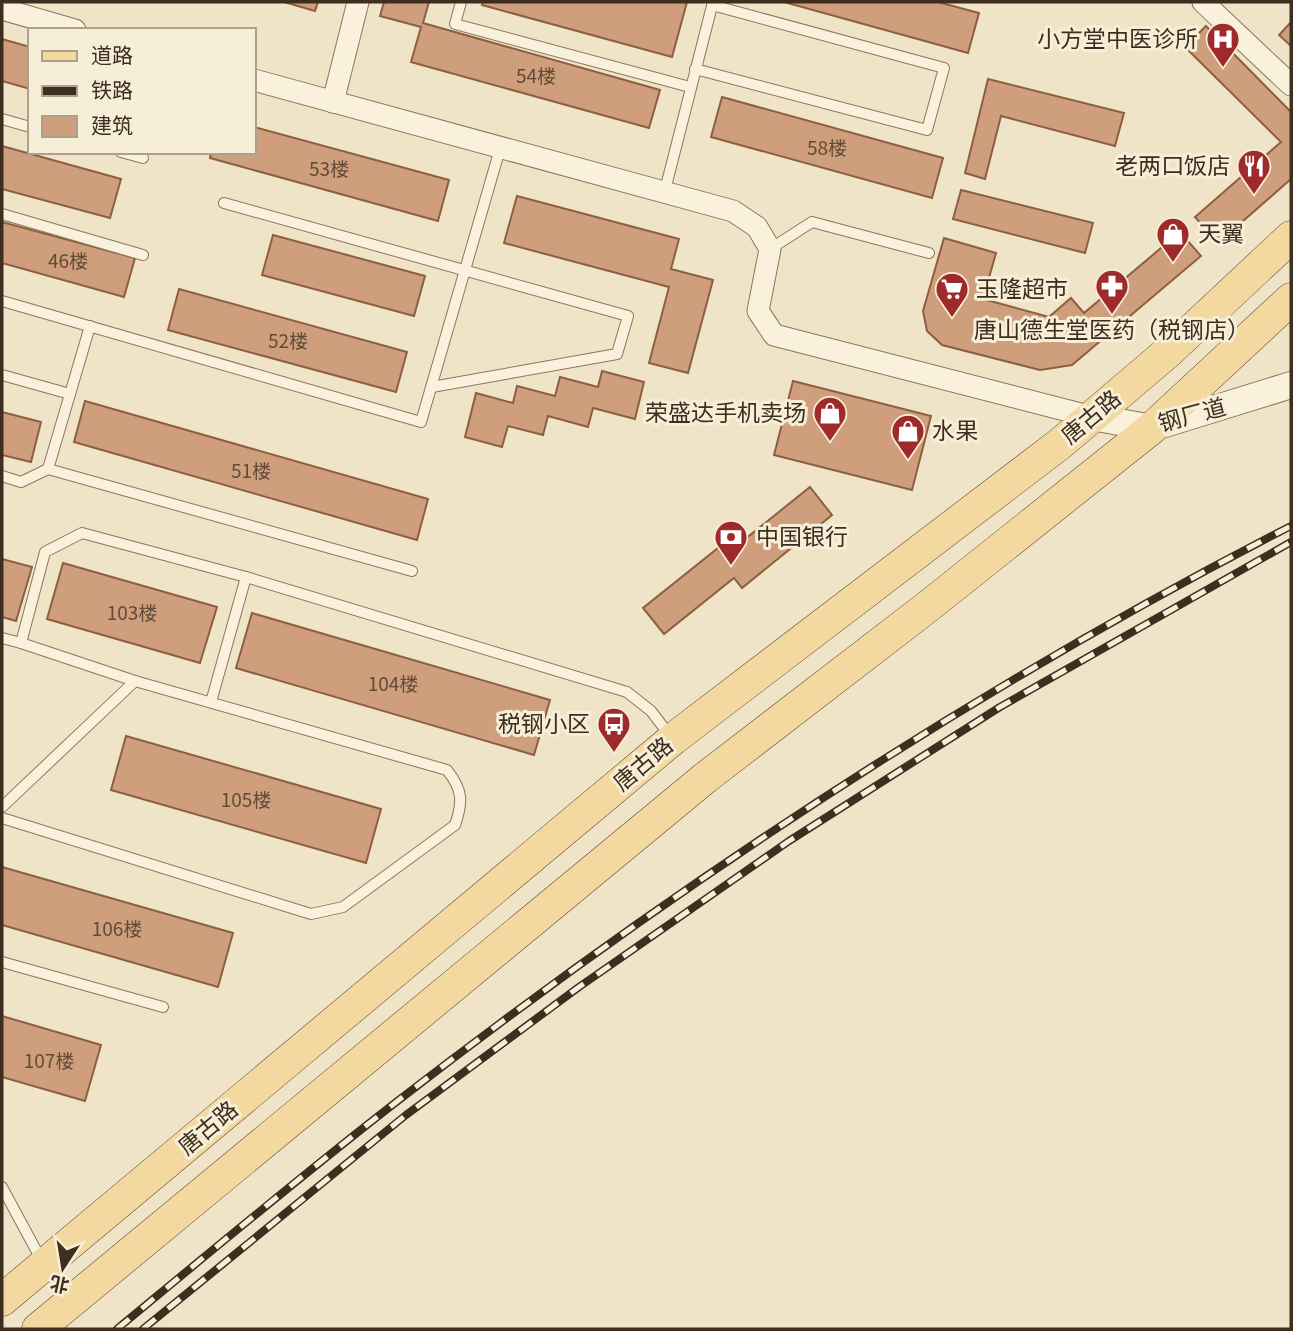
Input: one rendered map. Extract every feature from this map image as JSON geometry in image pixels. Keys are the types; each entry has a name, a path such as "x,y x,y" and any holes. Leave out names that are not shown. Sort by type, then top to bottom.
{"main road":[{"name":"唐古路","path":"2,1300 673,739 1092,417 1168,352 1291,237"},
{"name":"唐古路","path":"38,1329 705,778 825,682 926,608 1152,428 1291,299"}],"street":[{"path":"333,102 358,2"},
{"path":"1202,2 1291,85"},
{"path":"2,9 68,28"},
{"path":"256,81 733,211 757,227 770,249 758,311 774,335 1092,417"},
{"name":"钢厂道","path":"1092,417 1152,428 1291,385"}],"lane":[{"path":"461,2 455,24 690,87"},
{"path":"664,194 690,87 713,3 944,68 927,130 695,69"},
{"path":"2,119 28,126"},
{"path":"2,301 421,422 500,149"},
{"path":"128,154 143,158"},
{"path":"224,203 628,316 617,354 432,387"},
{"path":"2,214 143,255"},
{"path":"770,249 812,222 929,253"},
{"path":"48,469 90,326"},
{"path":"2,375 70,394"},
{"path":"2,477 21,482 48,469 412,571"},
{"path":"21,643 45,552 82,533 247,577 627,692 651,711 673,739"},
{"path":"211,702 247,577"},
{"path":"2,638 135,681 447,770 460,786 463,804 455,825 343,906 311,914 2,818"},
{"path":"2,807 135,681"},
{"path":"2,962 163,1007"},
{"path":"2,1186 44,1266"}],"building":[{"path":"284,2 318,2 315,11"},
{"path":"384,2 429,2 423,23 660,90 649,128 411,62 421,27 380,16"},
{"path":"483,2 687,2 672,57 482,5"},
{"path":"784,2 938,2 979,13 968,53"},
{"path":"1291,22 1291,46 1279,35"},
{"path":"1206,26 1291,112 1291,179 1218,243 1195,217 1281,142 1185,47"},
{"path":"2,39 28,46 28,88 2,81"},
{"path":"988,79 1124,113 1115,146 1001,116 985,179 965,173"},
{"path":"722,97 943,158 932,198 711,137"},
{"path":"256,128 449,180 438,221 210,158 211,154 256,154"},
{"path":"2,146 121,179 110,218 2,189"},
{"path":"961,190 1093,223 1085,253 953,219"},
{"path":"517,196 679,239 671,269 713,280 688,373 649,363 669,287 504,243"},
{"path":"2,222 135,258 124,297 2,263"},
{"path":"1180,232 1201,256 1072,365 1040,370 942,345 927,331 923,311 944,238 996,253 983,299 1049,317 1071,298 1084,313"},
{"path":"273,235 425,276 414,316 262,275"},
{"path":"179,289 407,352 396,392 168,330"},
{"path":"602,371 644,382 635,419 593,408 588,427 548,416 543,435 508,426 502,447 465,437 476,393 513,403 517,386 555,396 560,377 598,387"},
{"path":"793,381 931,416 912,490 774,455"},
{"path":"85,401 428,499 417,540 74,442"},
{"path":"2,412 41,422 31,462 2,455"},
{"name":"中国银行","path":"810,487 832,515 742,588 734,578 664,634 643,608 718,548 724,556"},
{"path":"2,559 32,567 16,621 2,617"},
{"path":"63,563 217,607 200,663 47,619"},
{"path":"252,613 550,700 534,755 236,668"},
{"path":"126,736 381,809 366,863 111,790"},
{"path":"2,867 233,933 218,987 2,925"},
{"path":"2,1016 101,1045 85,1101 2,1077"}],"railway":[{"path":"117,1329 395,1103 609,944 718,868 942,723 1057,654 1173,588 1291,526"},
{"path":"143,1329 406,1115 579,987 789,841 1000,707 1291,542"}],"place":[{"name":"小方堂中医诊所","path":"1223,69"},
{"name":"老两口饭店","path":"1254,196"},
{"name":"天翼","path":"1173,264"},
{"name":"唐山德生堂医药（税钢店）","path":"1112,316"},
{"name":"玉隆超市","path":"952,319"},
{"name":"荣盛达手机卖场","path":"830,443"},
{"name":"水果","path":"908,461"},
{"name":"中国银行","path":"731,567"},
{"name":"税钢小区","path":"614,754"}]}
